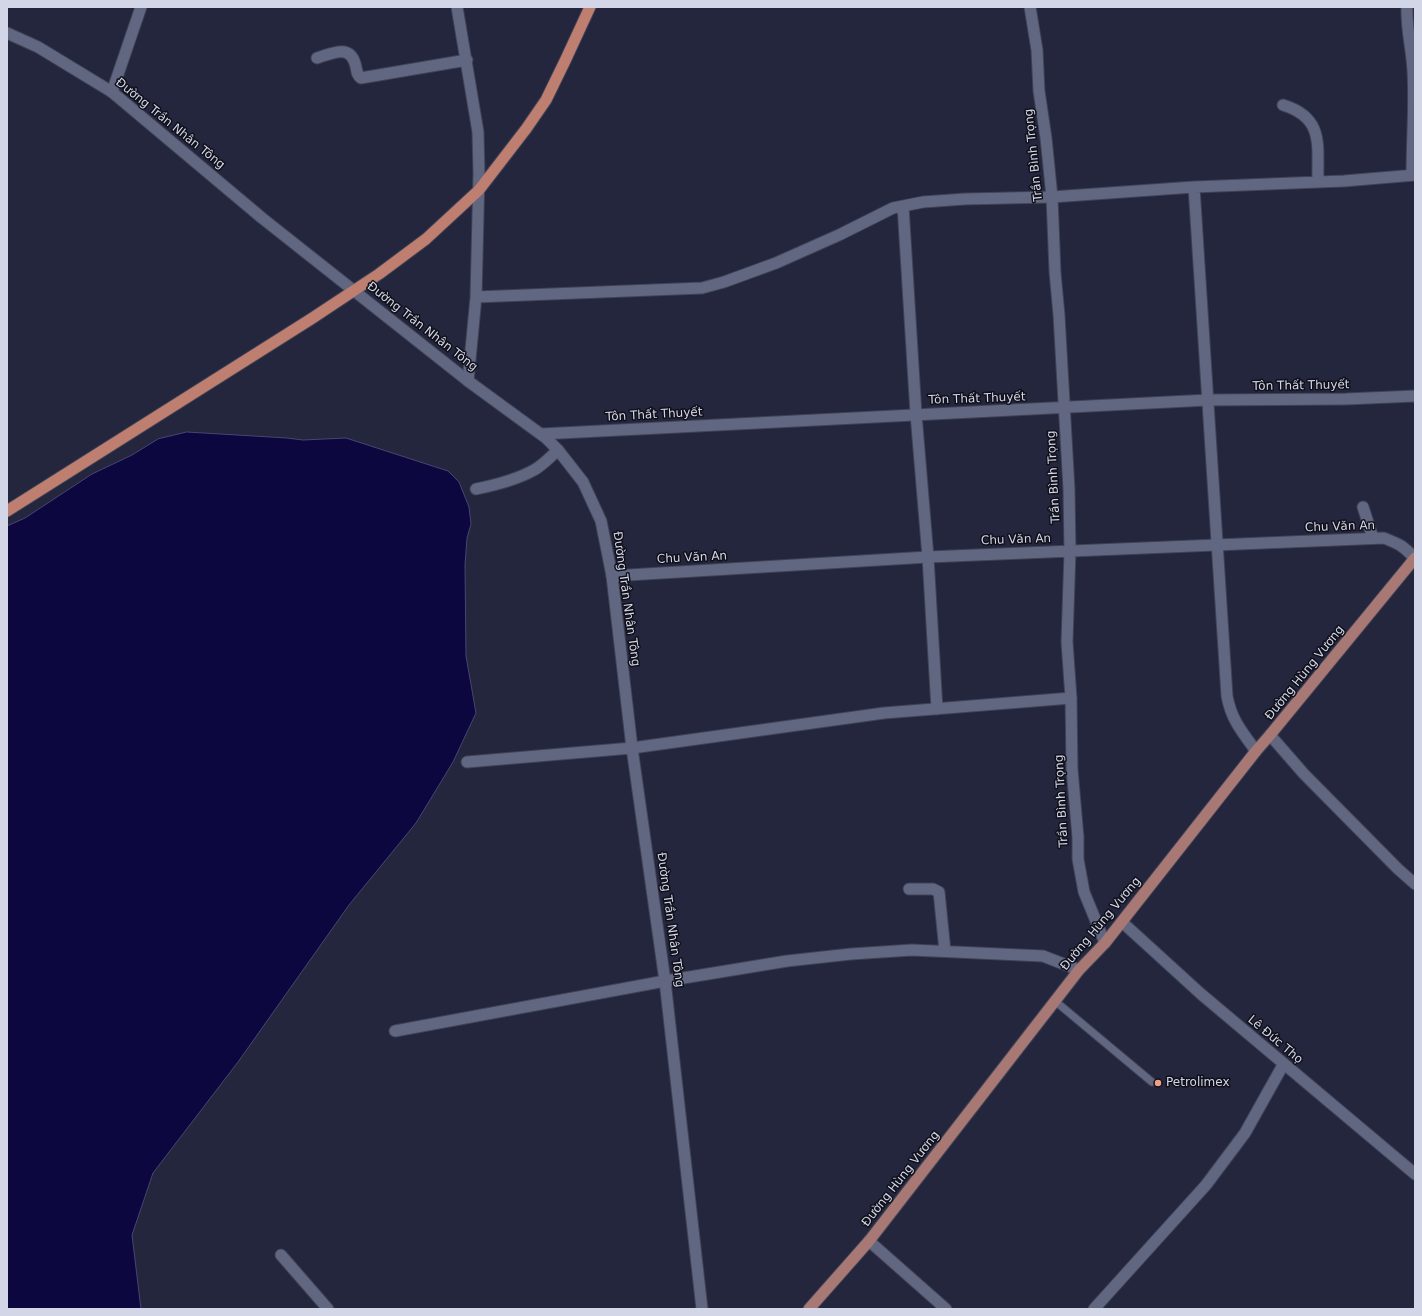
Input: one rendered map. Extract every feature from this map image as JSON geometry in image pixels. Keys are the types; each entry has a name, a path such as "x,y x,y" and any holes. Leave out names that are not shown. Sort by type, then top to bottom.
{"highway":[{"path":"7,511 354,291 426,239 479,190 546,100 590,7"}],"main road":[{"name":"Đường Hùng Vương","path":"809,1309 869,1241 1079,970 1105,943 1256,751 1415,558"}],"street":[{"path":"112,92 141,7"},
{"path":"457,7 478,132 479,190 476,297 468,381"},
{"name":"Trần Bình Trọng","path":"1030,7 1037,50 1052,197 1069,489 1070,551 1067,642 1071,698 1072,769 1078,837 1078,859 1084,892 1105,943"},
{"path":"476,297 702,288 724,282 776,263 839,235 893,208 939,201 1052,197 1194,187 1344,181 1413,175 1413,70 1408,38 1407,7"},
{"name":"Đường Trần Nhân Tông","path":"7,33 38,47 112,92 262,218 468,381 541,434 558,450 583,482 601,521 612,576 632,748 665,981 702,1309"},
{"path":"317,58 338,52 348,53 352,56 357,73 361,78 467,60"},
{"path":"1283,105 1294,109 1306,117 1314,127 1318,140 1318,181"},
{"path":"1194,187 1227,696 1235,722 1256,751"},
{"path":"902,206 916,414 928,557 937,709"},
{"name":"Tôn Thất Thuyết","path":"541,434 1208,400 1415,396"},
{"path":"476,489 495,485 524,475 534,470 558,450"},
{"path":"1363,507 1373,538"},
{"name":"Chu Văn An","path":"612,576 928,557 1373,538 1384,538 1397,543 1406,548 1415,558"},
{"path":"467,762 632,748 846,717 1071,698"},
{"path":"1270,735 1304,774 1398,869 1415,884"},
{"path":"909,889 933,889 939,892 945,951"},
{"name":"Lê Đức Thọ","path":"1122,922 1201,994 1283,1065 1415,1174"},
{"path":"395,1031 665,981 787,961 837,955 912,950 1043,956 1079,970"},
{"path":"1094,1309 1206,1184 1245,1133 1283,1065"},
{"path":"869,1241 946,1309"},
{"path":"281,1255 328,1309"}],"lane":[{"path":"1055,1001 1152,1082"}],"shaded area":[{"path":"187,432 303,440 346,438 448,471 459,482 469,507 471,524 467,538 465,565 466,656 476,713 453,762 416,823 349,905 238,1062 153,1173 132,1235 141,1309 7,1309 7,526 25,518 92,474 132,455 158,439"}],"place":[{"name":"Petrolimex","path":"1158,1083"}]}
